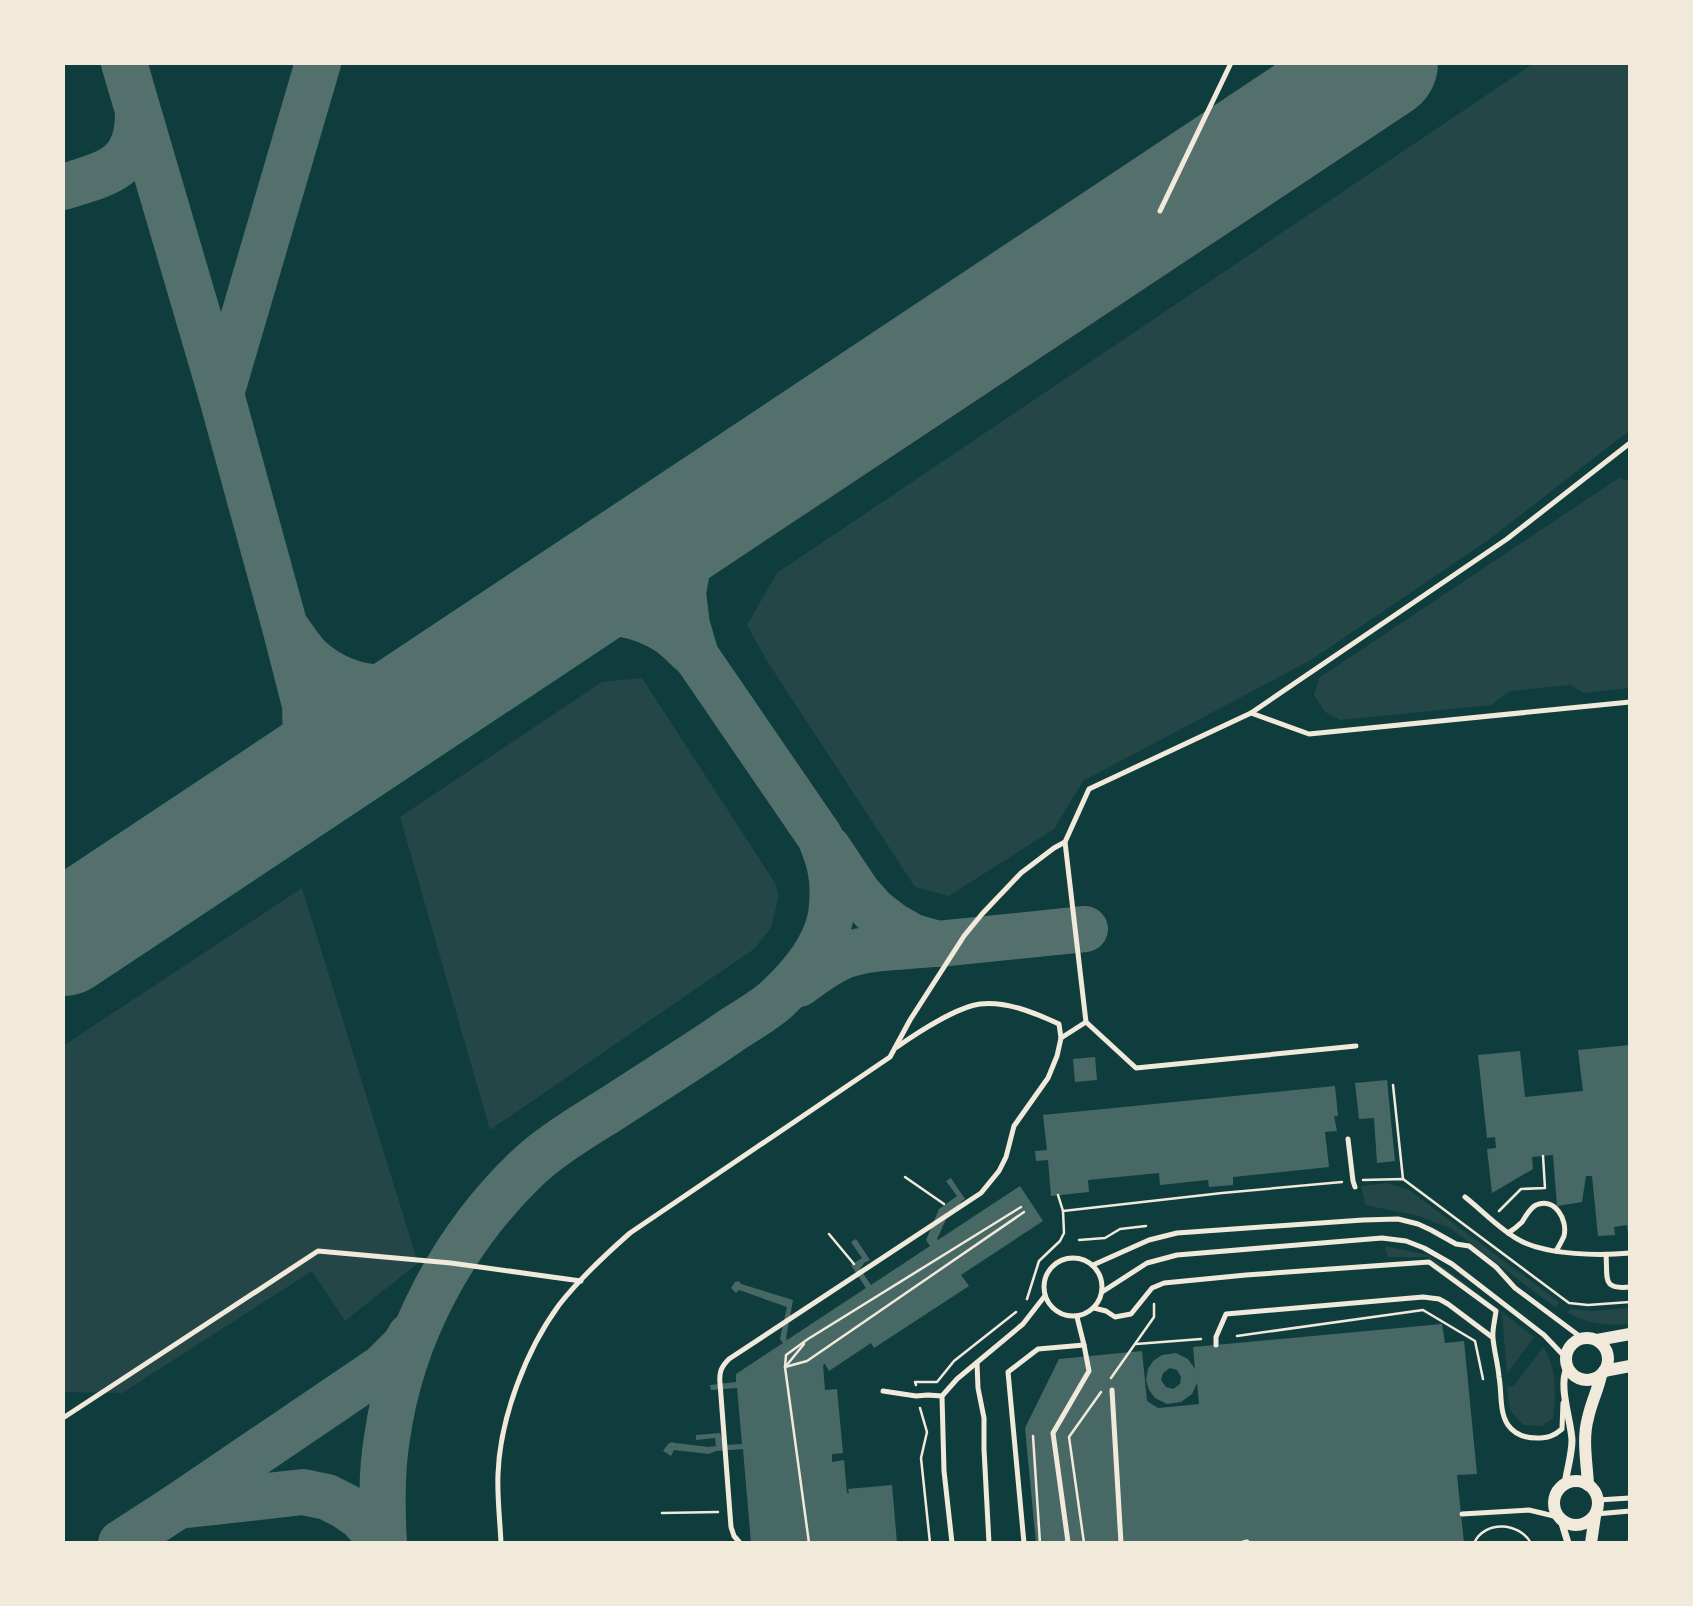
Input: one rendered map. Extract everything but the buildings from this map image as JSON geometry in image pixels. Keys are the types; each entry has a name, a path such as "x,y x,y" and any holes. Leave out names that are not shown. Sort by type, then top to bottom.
{"street":[{"path":"1597,1340 1630,1334"},
{"path":"1564,1485 1572,1442 1564,1385 1568,1348 1574,1341 1590,1337 1604,1346 1608,1363 1602,1373 1586,1430 1588,1485"},
{"path":"1566,1363 1572,1374 1586,1380 1630,1366"},
{"path":"1568,1543 1555,1508 1555,1497 1564,1485 1576,1481 1588,1485 1596,1493 1598,1500 1591,1543"},
{"path":"1560,1518 1570,1525 1579,1525 1588,1522 1595,1515"}],"lane":[{"path":"1160,211 1231,63"},
{"path":"1356,1046 1136,1068 1086,1022 1065,842 1089,789 1251,713 1507,540 1630,443"},
{"path":"1251,713 1309,734 1630,702"},
{"path":"501,1543 498,1474 501,1443 521,1377 538,1339 559,1306 603,1257 630,1233 890,1057 949,958 970,929 1021,873 1065,842"},
{"path":"730,1543 738,1541 731,1527 719,1373 723,1366 729,1359 981,1193 1006,1157 1014,1126 1048,1078 1061,1038 1059,1024 1046,1018 1013,1007 978,1004 920,1031 895,1048"},
{"path":"1061,1038 1086,1022"},
{"path":"1348,1139 1355,1186"},
{"path":"1465,1197 1508,1233 1522,1241 1556,1251 1606,1255 1630,1253"},
{"path":"1508,1233 1521,1224 1537,1205 1550,1205 1562,1214 1564,1221 1564,1234 1556,1251"},
{"path":"1093,1265 1149,1240 1177,1233 1398,1219 1418,1224 1456,1244 1469,1247 1496,1267 1515,1288 1582,1338"},
{"path":"1102,1292 1147,1264 1177,1255 1382,1238 1406,1241 1452,1264 1544,1335 1566,1363"},
{"path":"63,1418 318,1251 451,1263 581,1281"},
{"path":"1606,1255 1608,1282 1615,1289 1630,1287"},
{"path":"1082,1259 1093,1265 1101,1278 1102,1292 1094,1308 1086,1314 1077,1317 1063,1315 1052,1308 1044,1297 1043,1283 1048,1270 1058,1261 1082,1259"},
{"path":"1094,1308 1115,1317 1131,1314 1152,1288 1164,1283 1429,1262 1496,1311 1492,1337 1504,1418 1515,1432 1532,1438 1547,1438 1562,1429 1564,1385"},
{"path":"952,1543 944,1471 942,1396 957,1378 1023,1324 1044,1297"},
{"path":"1216,1345 1216,1337 1226,1314 1423,1297 1439,1299 1448,1304 1492,1337"},
{"path":"1065,1543 1068,1542 1053,1433 1089,1371 1077,1317"},
{"path":"1024,1543 1008,1372 1038,1349 1084,1345"},
{"path":"977,1363 978,1388 984,1418 989,1543"},
{"path":"1112,1390 1121,1543"},
{"path":"883,1391 916,1396 942,1396"},
{"path":"1598,1500 1630,1498"},
{"path":"1462,1514 1529,1510 1560,1518"},
{"path":"1595,1515 1630,1511"}],"path":[{"path":"1393,1085 1403,1179"},
{"path":"1492,1219 1521,1189 1545,1188 1543,1156"},
{"path":"905,1177 944,1204"},
{"path":"1222,1186 1222,1193"},
{"path":"1058,1195 1063,1211"},
{"path":"810,1543 785,1367 786,1355 1021,1207"},
{"path":"785,1367 807,1362 1024,1212"},
{"path":"1145,1219 1147,1232"},
{"path":"1079,1240 1105,1238 1120,1229 1146,1226"},
{"path":"829,1234 854,1264"},
{"path":"930,1543 922,1458 927,1432 916,1396 915,1382 937,1381 954,1361 1025,1306 1039,1261 1059,1241"},
{"path":"1084,1543 1069,1437 1154,1317 1154,1293"},
{"path":"1237,1336 1423,1310 1475,1341 1483,1379"},
{"path":"785,1367 808,1339"},
{"path":"1136,1344 1201,1339"},
{"path":"1033,1436 1040,1543"},
{"path":"662,1513 717,1512"},
{"path":"1474,1543 1481,1532 1489,1527 1502,1527 1523,1532 1531,1543"}],"shaded area":[{"path":"1534,63 1630,63 1630,430 1487,541 1311,660 1083,781 1054,829 949,896 915,887 767,661 747,625 777,573"},
{"path":"1619,478 1630,481 1630,688 1584,693 1570,685 1510,691 1491,705 1340,720 1325,712 1314,695 1319,678"},
{"path":"642,678 775,883 779,895 771,928 754,949 490,1130 400,817 602,682"},
{"path":"302,888 418,1263 345,1321 312,1271 122,1393 63,1392 63,1046"},
{"path":"1387,1183 1409,1190 1559,1302 1555,1307 1450,1228 1419,1216 1365,1205 1361,1186"},
{"path":"1385,1246 1428,1255 1534,1337 1507,1374 1502,1314 1428,1257 1388,1257"},
{"path":"1630,1308 1630,1324 1622,1325 1590,1322 1567,1312 1571,1309 1591,1311"},
{"path":"1543,1347 1553,1372 1553,1418 1542,1426 1523,1425 1510,1410 1507,1387 1514,1386"}],"taxiway":[{"path":"124,63 221,394 305,705 304,754 296,771 272,800"},
{"path":"221,394 318,63"},
{"path":"63,187 107,172 126,157 133,146 138,113"},
{"path":"384,1543 382,1490 385,1451 404,1363 434,1293 475,1228 525,1170 545,1153 772,1003 796,980 824,939 832,909 832,878 820,837 696,656 687,625 683,593 692,552 699,537 716,515 746,486"},
{"path":"516,638 565,616 584,612 609,612 633,616 656,625 696,656"},
{"path":"287,629 310,659 328,673 367,687 408,686 470,669"},
{"path":"828,848 858,893 874,911 913,937 938,944 1085,929"},
{"path":"799,984 828,964 856,952 934,944"},
{"path":"178,1506 383,1367 405,1345 410,1336"},
{"path":"121,1543 178,1506 303,1492 327,1497 345,1506 361,1517 380,1543"}],"runway":[{"path":"63,939 1381,63"}]}
